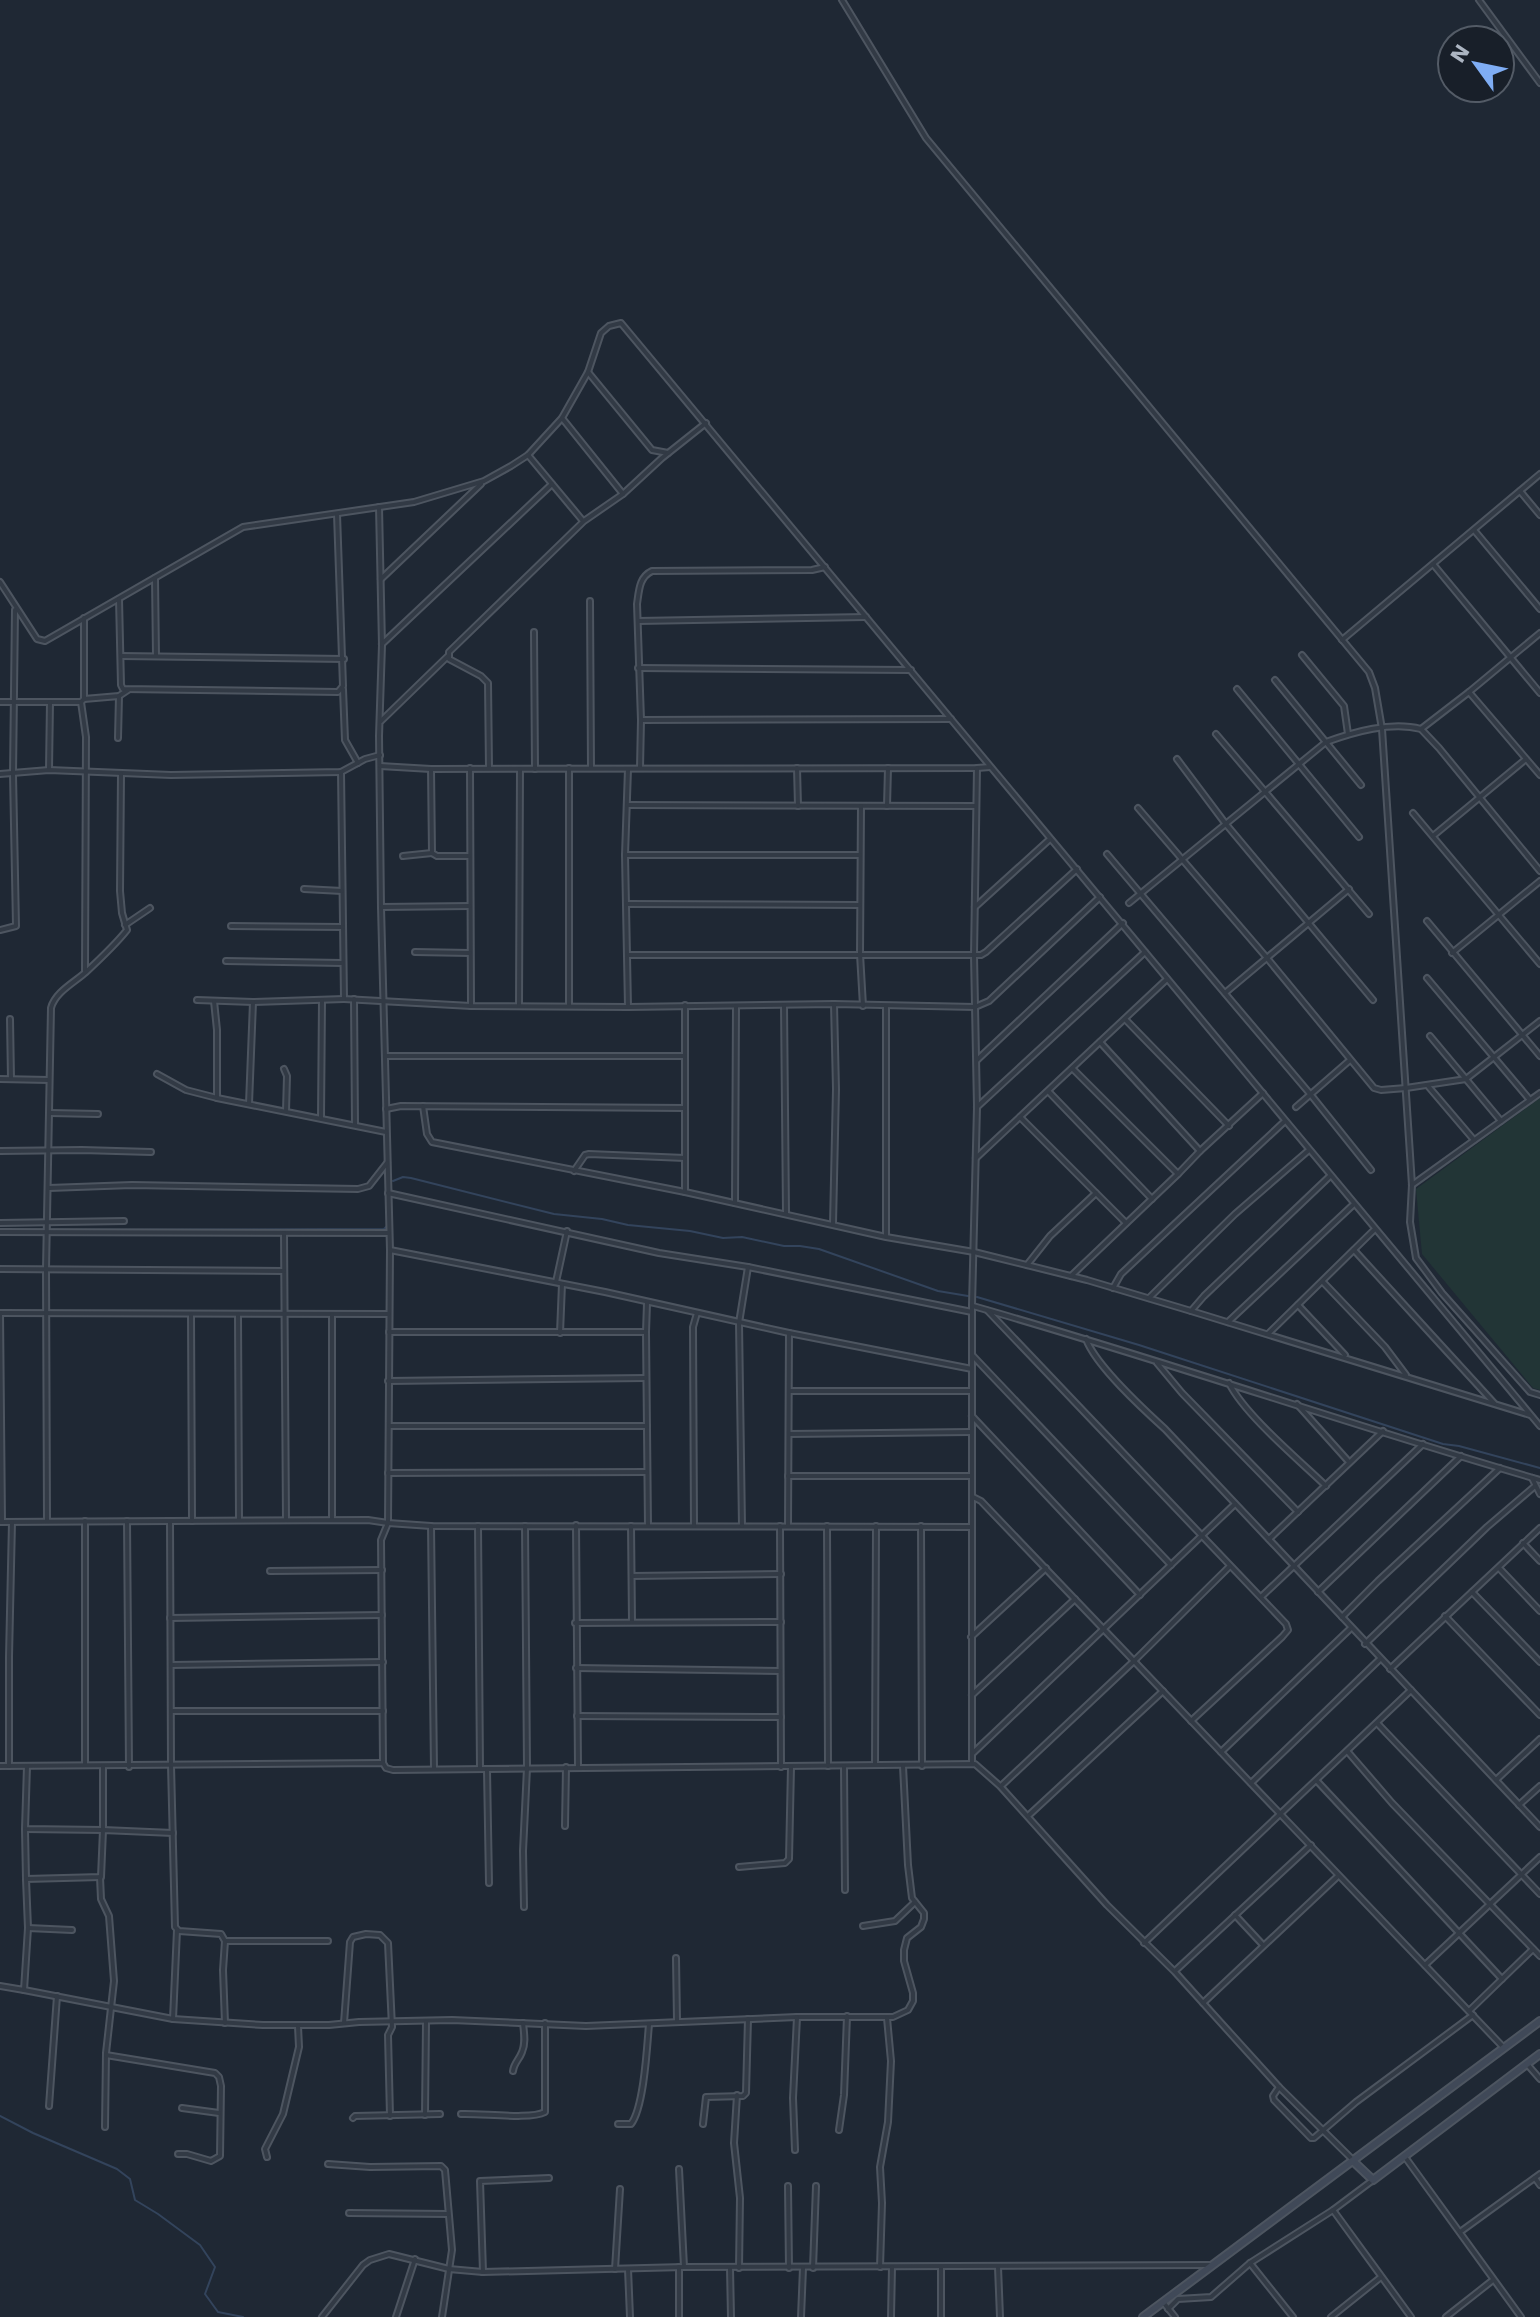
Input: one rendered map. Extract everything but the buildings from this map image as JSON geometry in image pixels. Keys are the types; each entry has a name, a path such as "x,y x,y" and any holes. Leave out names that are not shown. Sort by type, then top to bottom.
{"main road":[{"path":"1143,2317 1540,2021"},
{"path":"1353,2161 1373,2180 1540,2054"}],"street":[{"path":"842,0 926,138 1372,679 1382,729 1412,1185 1410,1222 1416,1258 1442,1293 1530,1392 1540,1395"},
{"path":"1479,0 1540,83"},
{"path":"381,579 484,481 528,455 562,418 588,372 601,333 609,326 621,323 1540,1426"},
{"path":"588,372 655,452 659,461"},
{"path":"562,418 623,494"},
{"path":"379,722 584,521 623,494 706,423"},
{"path":"655,452 668,453"},
{"path":"528,455 584,521"},
{"path":"1342,640 1540,474"},
{"path":"0,582 40,642 45,641 243,527 414,502 484,481"},
{"path":"382,645 552,484"},
{"path":"1520,491 1540,515"},
{"path":"379,507 381,907 390,1250 388,1523 381,1540 383,1763 393,1770 972,1763 1000,1786 1107,1905 1175,1972 1279,2087 1353,2161"},
{"path":"337,514 345,740 358,763"},
{"path":"1474,530 1540,609"},
{"path":"1433,564 1540,693"},
{"path":"640,768 637,604 645,575 652,571 812,570 825,567"},
{"path":"155,578 156,657"},
{"path":"119,599 121,685 128,690"},
{"path":"590,601 591,768"},
{"path":"0,930 16,926 13,774 15,607"},
{"path":"638,621 866,617"},
{"path":"84,618 85,973"},
{"path":"534,632 535,769"},
{"path":"1421,729 1540,633"},
{"path":"1302,655 1344,706 1348,734"},
{"path":"121,656 344,659"},
{"path":"448,656 488,683 489,768"},
{"path":"638,668 911,670"},
{"path":"1275,680 1361,785"},
{"path":"0,702 83,701 119,696 128,690 228,689 335,693 343,689"},
{"path":"1237,689 1359,837"},
{"path":"1469,692 1540,775"},
{"path":"118,738 119,696"},
{"path":"49,770 50,702"},
{"path":"641,720 951,719"},
{"path":"1129,903 1326,742 1348,734 1407,726 1421,729 1439,748 1540,871"},
{"path":"1216,734 1369,914"},
{"path":"0,774 49,770 121,774 341,772 380,755"},
{"path":"1177,759 1225,823 1373,1000"},
{"path":"1433,836 1526,759"},
{"path":"380,766 431,769 990,767"},
{"path":"470,768 471,1006"},
{"path":"569,768 569,1006"},
{"path":"797,768 798,806"},
{"path":"887,806 888,768"},
{"path":"972,1763 971,1432 977,1107 974,955 977,768"},
{"path":"431,769 432,853"},
{"path":"519,1005 520,769"},
{"path":"628,769 625,855 628,1007"},
{"path":"341,772 344,999"},
{"path":"47,1521 46,1269 52,1001 126,932 120,891 121,774"},
{"path":"627,805 975,806"},
{"path":"861,806 860,954 863,1006"},
{"path":"1138,808 1374,1088 1428,1086 1466,1079 1540,1021"},
{"path":"1413,813 1540,964"},
{"path":"975,907 1051,838"},
{"path":"403,856 432,853 437,856 469,856"},
{"path":"1107,854 1371,1170"},
{"path":"625,855 860,855"},
{"path":"628,955 974,955 986,952 1077,869"},
{"path":"1452,953 1540,881"},
{"path":"304,889 342,891"},
{"path":"1225,993 1349,889"},
{"path":"197,1000 354,999 471,1006 834,1004 975,1007 989,1001 1100,897"},
{"path":"626,904 860,905"},
{"path":"381,907 470,906"},
{"path":"125,925 150,908"},
{"path":"1427,921 1540,1056"},
{"path":"977,1060 1123,923"},
{"path":"231,926 343,927"},
{"path":"415,952 470,953"},
{"path":"977,1107 1145,952"},
{"path":"226,961 342,963"},
{"path":"1427,978 1530,1100"},
{"path":"976,1158 1167,979"},
{"path":"354,999 355,1125"},
{"path":"321,1118 322,1000"},
{"path":"214,1001 217,1098"},
{"path":"249,1104 253,1002"},
{"path":"833,1224 834,1004"},
{"path":"685,1005 685,1192"},
{"path":"735,1203 736,1005"},
{"path":"784,1005 786,1213"},
{"path":"886,1007 886,1237"},
{"path":"10,1019 11,1079"},
{"path":"1125,1019 1229,1126"},
{"path":"1430,1036 1501,1121"},
{"path":"1100,1042 1200,1151"},
{"path":"385,1056 685,1056"},
{"path":"1296,1107 1350,1060"},
{"path":"284,1069 287,1076 286,1111"},
{"path":"1073,1069 1178,1174"},
{"path":"157,1074 186,1090 217,1098 386,1132"},
{"path":"0,1079 49,1080"},
{"path":"1428,1086 1474,1140"},
{"path":"1049,1092 1152,1199"},
{"path":"1071,1276 1263,1093"},
{"path":"1412,1185 1540,1093"},
{"path":"386,1109 401,1106 685,1108"},
{"path":"423,1106 427,1134 432,1142 1027,1265 1334,1353 1530,1415"},
{"path":"50,1113 98,1114"},
{"path":"1020,1117 1126,1223"},
{"path":"1113,1288 1121,1274 1285,1121"},
{"path":"1149,1298 1235,1214 1309,1150"},
{"path":"0,1151 151,1152"},
{"path":"574,1171 589,1154 685,1158"},
{"path":"49,1188 146,1185 358,1189 369,1186 387,1163"},
{"path":"1191,1311 1330,1176"},
{"path":"388,1193 659,1253 748,1267 972,1312"},
{"path":"1027,1265 1050,1236 1096,1193"},
{"path":"1228,1322 1354,1204"},
{"path":"0,1223 124,1221"},
{"path":"1268,1334 1374,1230"},
{"path":"556,1282 567,1231"},
{"path":"0,1232 389,1233"},
{"path":"284,1233 286,1520"},
{"path":"390,1250 972,1369"},
{"path":"1354,1250 1496,1405"},
{"path":"742,1526 739,1323 748,1267"},
{"path":"0,1269 284,1271"},
{"path":"1323,1282 1385,1347 1408,1377"},
{"path":"560,1333 562,1284"},
{"path":"647,1303 648,1526"},
{"path":"972,1305 1540,1480"},
{"path":"1298,1305 1346,1357"},
{"path":"987,1310 1286,1624 1288,1630 1191,1721"},
{"path":"389,1314 0,1313 1,1522 368,1520 431,1526 971,1527"},
{"path":"694,1526 693,1327 697,1313"},
{"path":"997,1313 997,1321"},
{"path":"238,1314 239,1520"},
{"path":"332,1314 332,1520"},
{"path":"191,1315 192,1521"},
{"path":"389,1332 646,1332"},
{"path":"788,1526 789,1333"},
{"path":"1086,1339 1094,1355 1136,1402 1165,1429 1540,1827"},
{"path":"1332,1342 1334,1353"},
{"path":"973,1356 1171,1565"},
{"path":"1156,1362 1182,1393 1298,1512"},
{"path":"388,1381 646,1378"},
{"path":"1229,1383 1237,1397 1326,1486"},
{"path":"1480,1388 1483,1401"},
{"path":"789,1391 972,1391"},
{"path":"1521,1402 1530,1392"},
{"path":"1297,1404 1349,1462"},
{"path":"972,1415 1140,1595"},
{"path":"388,1426 647,1426"},
{"path":"1269,1539 1383,1431"},
{"path":"789,1434 971,1432"},
{"path":"1261,1597 1423,1444"},
{"path":"1317,1592 1461,1456"},
{"path":"1342,1618 1500,1468"},
{"path":"388,1473 647,1472"},
{"path":"788,1476 972,1476"},
{"path":"1532,1478 1540,1494"},
{"path":"1365,1644 1475,1538 1535,1486"},
{"path":"972,1497 981,1501 1046,1568 1504,2048"},
{"path":"972,1754 1235,1504"},
{"path":"85,1521 85,1765"},
{"path":"127,1521 129,1767"},
{"path":"170,1521 171,1765 177,1930 173,2019"},
{"path":"9,1766 12,1522"},
{"path":"576,1525 578,1767"},
{"path":"431,1526 434,1769"},
{"path":"478,1526 480,1769"},
{"path":"524,1907 527,1768 525,1526"},
{"path":"631,1526 632,1622"},
{"path":"780,1526 781,1767"},
{"path":"827,1526 828,1766"},
{"path":"875,1765 876,1526"},
{"path":"921,1526 922,1766"},
{"path":"1390,1669 1540,1528"},
{"path":"1523,1543 1540,1561"},
{"path":"1000,1786 1230,1566"},
{"path":"971,1638 1046,1568"},
{"path":"1499,1568 1540,1611"},
{"path":"0,1570 10,1569"},
{"path":"270,1571 382,1570"},
{"path":"632,1576 781,1574"},
{"path":"1472,1592 1540,1662"},
{"path":"972,1695 1075,1599"},
{"path":"170,1618 382,1615"},
{"path":"1445,1616 1540,1715"},
{"path":"575,1623 781,1622"},
{"path":"1221,1752 1351,1628"},
{"path":"1251,1783 1380,1659"},
{"path":"171,1665 383,1662"},
{"path":"576,1668 780,1671"},
{"path":"1144,1943 1411,1690"},
{"path":"1028,1816 1163,1691"},
{"path":"171,1711 383,1711"},
{"path":"577,1716 781,1717"},
{"path":"1377,1723 1540,1894"},
{"path":"1496,1780 1540,1739"},
{"path":"1348,1752 1392,1803 1540,1956"},
{"path":"0,1766 383,1763"},
{"path":"24,1990 28,1928 27,1766"},
{"path":"103,1766 101,1899 109,1916 114,1981 106,2055 105,2127"},
{"path":"844,1766 845,1890"},
{"path":"0,1986 173,2019 225,2024 452,2020 586,2026 797,2017 887,2018 908,2010 913,2001 904,1950 907,1938 921,1927 924,1919 924,1913 912,1898 903,1766"},
{"path":"565,1826 566,1767"},
{"path":"739,1867 785,1863 789,1859 791,1767"},
{"path":"487,1769 489,1883"},
{"path":"1317,1781 1502,1979"},
{"path":"1519,1805 1540,1786"},
{"path":"25,1829 173,1833"},
{"path":"1175,1972 1311,1845"},
{"path":"1425,1966 1540,1857"},
{"path":"1203,2003 1338,1876"},
{"path":"26,1879 100,1877"},
{"path":"863,1926 895,1921 915,1902"},
{"path":"1235,1915 1263,1945"},
{"path":"28,1928 72,1930"},
{"path":"177,1930 221,1934 225,1941 225,2024"},
{"path":"344,2023 348,1949 353,1937 380,1935 388,1943 392,2027 388,2035 390,2116"},
{"path":"225,1941 328,1941"},
{"path":"1279,2087 1274,2100 1314,2138 1471,2013 1533,1949"},
{"path":"676,1958 677,2021"},
{"path":"49,2106 57,1996"},
{"path":"839,2130 844,2095 847,2016"},
{"path":"795,2150 793,2098 797,2017"},
{"path":"880,2267 880,2167 888,2122 891,2061 887,2018"},
{"path":"703,2124 706,2097 743,2096 746,2093 748,2019"},
{"path":"425,2115 426,2022"},
{"path":"513,2071 525,2038 523,2023"},
{"path":"461,2114 529,2116 545,2112 545,2023"},
{"path":"618,2124 631,2124 636,2115 649,2024"},
{"path":"267,2157 265,2149 283,2114 299,2047 298,2025"},
{"path":"106,2055 215,2073 219,2077 219,2158 206,2161 178,2154"},
{"path":"1527,2064 1540,2079"},
{"path":"737,2095 734,2143 740,2198 739,2268"},
{"path":"182,2108 219,2113"},
{"path":"353,2118 440,2114"},
{"path":"1404,2157 1521,2317"},
{"path":"328,2164 441,2166 446,2172 452,2250 443,2315"},
{"path":"679,2169 682,2267 679,2317"},
{"path":"1460,2232 1540,2174"},
{"path":"483,2272 480,2181 549,2178"},
{"path":"1535,2178 1540,2185"},
{"path":"1168,2309 1178,2299 1211,2297 1250,2263 1333,2210 1373,2180"},
{"path":"788,2186 789,2268"},
{"path":"813,2268 816,2186"},
{"path":"615,2269 620,2189"},
{"path":"1333,2210 1411,2317"},
{"path":"349,2213 448,2214"},
{"path":"322,2317 363,2265 389,2254 449,2269 483,2272 682,2267 1212,2265"},
{"path":"396,2317 415,2259"},
{"path":"1250,2263 1293,2317"},
{"path":"891,2317 892,2267"},
{"path":"941,2267 941,2317"},
{"path":"998,2267 1000,2317"},
{"path":"730,2268 731,2317"},
{"path":"801,2317 803,2268"},
{"path":"628,2269 630,2317"},
{"path":"1331,2317 1381,2277"},
{"path":"1446,2317 1493,2280"},
{"path":"1163,2302 1175,2317"}],"shaded area":[{"path":"1540,1098 1540,1390 1533,1388 1422,1254 1416,1189"}],"waterway":[{"path":"393,1181 411,1178 554,1214 819,1249 938,1291 968,1296"},
{"path":"52,1230 384,1229 387,1226 387,1205"},
{"path":"977,1297 1139,1345 1443,1444 1540,1468"},
{"path":"0,2116 117,2169 130,2179 135,2200 200,2245 215,2267 205,2294 218,2312 243,2317"}]}
